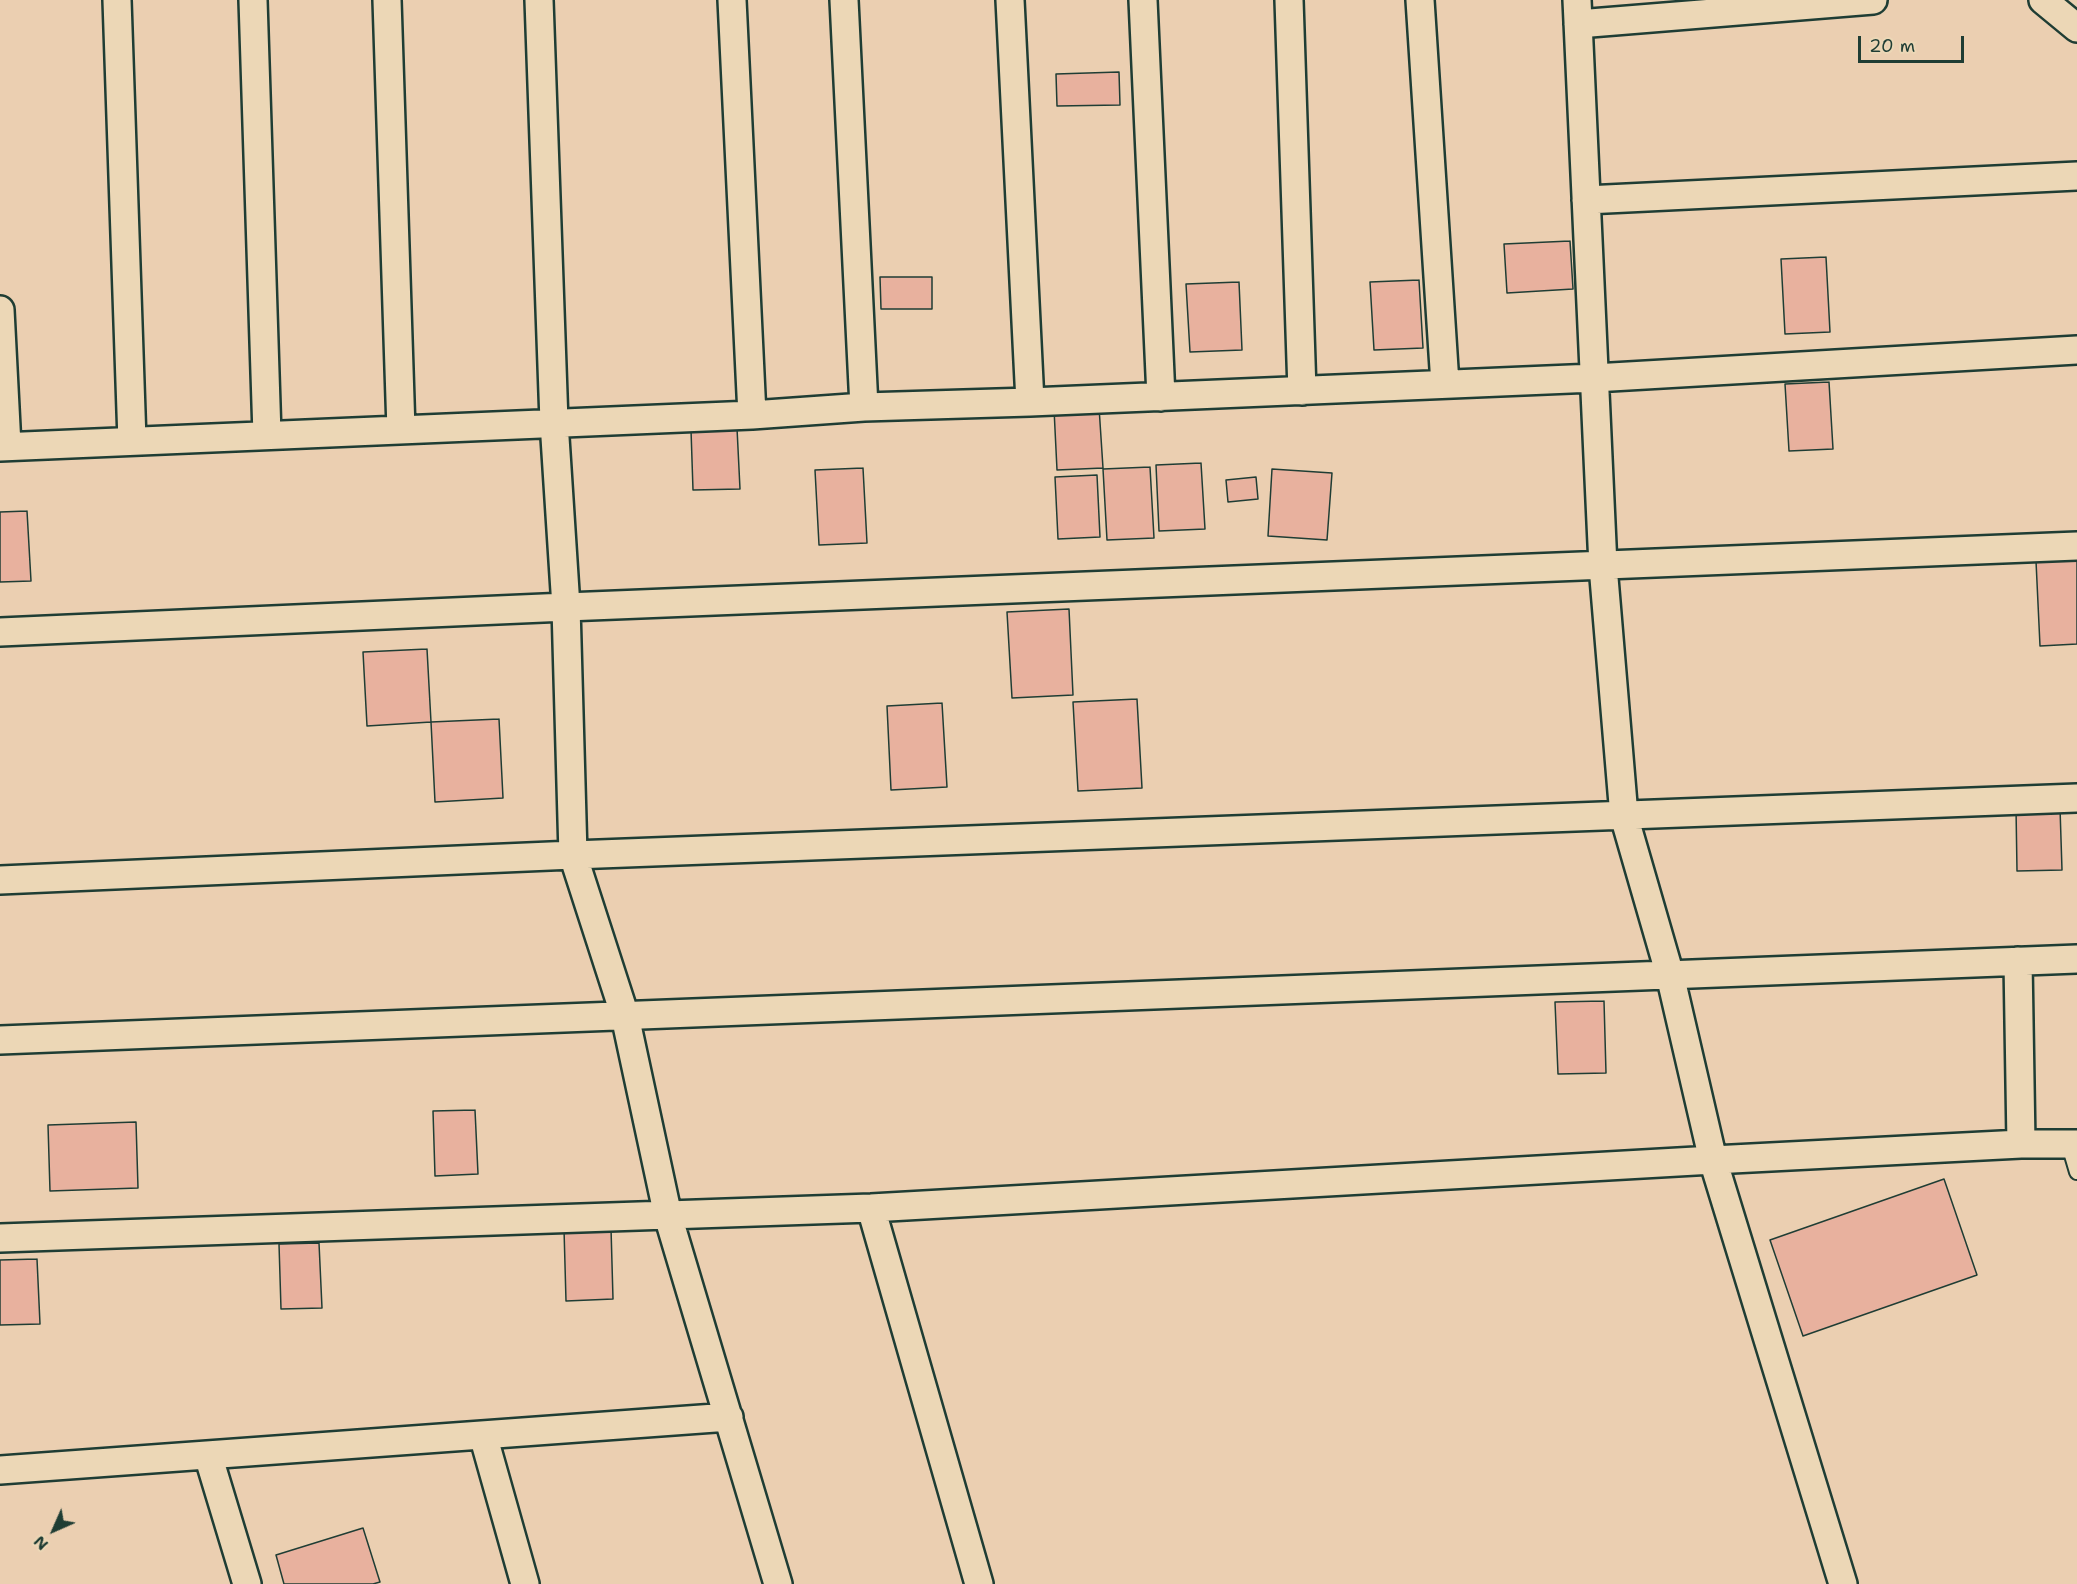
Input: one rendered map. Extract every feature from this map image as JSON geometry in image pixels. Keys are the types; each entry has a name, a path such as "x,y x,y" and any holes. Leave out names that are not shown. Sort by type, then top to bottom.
{"street":[{"path":"117,0 132,441"},
{"path":"253,0 267,435"},
{"path":"387,0 401,430"},
{"path":"539,0 555,422 566,607 573,855 625,1016 668,1216 778,1584"},
{"path":"732,0 752,415"},
{"path":"844,0 864,407"},
{"path":"1010,0 1030,402"},
{"path":"1143,0 1161,397"},
{"path":"1289,0 1302,391"},
{"path":"1419,0 1445,384"},
{"path":"1843,1584 1713,1160 1670,975 1624,816 1603,566 1578,12 1873,0"},
{"path":"2043,0 2077,28"},
{"path":"1586,200 2077,176"},
{"path":"0,310 3,447 752,415 864,407 1594,378 2077,350"},
{"path":"0,632 2077,546"},
{"path":"0,880 573,855 2077,798"},
{"path":"0,1040 2077,959"},
{"path":"2018,961 2021,1144"},
{"path":"0,1238 871,1208 1713,1160 2021,1144 2073,1144"},
{"path":"871,1208 979,1584"},
{"path":"0,1470 729,1417"},
{"path":"483,1435 525,1584"},
{"path":"208,1455 247,1584"}],"lane":[{"path":"2073,1144 2077,1172"}],"building":[{"path":"1119,72 1120,105 1057,106 1056,74"},
{"path":"1570,241 1573,289 1507,293 1504,244"},
{"path":"1826,257 1830,332 1785,334 1781,259"},
{"path":"880,277 932,277 932,309 881,309"},
{"path":"1419,280 1423,348 1374,350 1370,282"},
{"path":"1239,282 1242,350 1190,352 1186,284"},
{"path":"1829,382 1833,449 1789,451 1785,384"},
{"path":"1099,407 1103,468 1057,470 1054,409"},
{"path":"737,428 740,489 693,490 691,430"},
{"path":"1201,463 1205,529 1159,531 1156,465"},
{"path":"1150,467 1154,538 1107,540 1103,469"},
{"path":"863,468 867,543 819,545 815,470"},
{"path":"1272,469 1332,473 1327,540 1268,536"},
{"path":"1097,475 1100,537 1058,539 1055,477"},
{"path":"1256,477 1258,499 1228,502 1226,480"},
{"path":"27,511 31,581 0,582 0,512"},
{"path":"2077,559 2077,644 2040,646 2036,561"},
{"path":"1069,609 1073,695 1012,698 1007,612"},
{"path":"427,649 431,722 367,726 363,652"},
{"path":"1137,699 1142,788 1078,791 1073,702"},
{"path":"942,703 947,787 891,790 887,706"},
{"path":"499,719 503,798 435,802 431,722"},
{"path":"2016,808 2060,808 2062,870 2017,871"},
{"path":"1604,1001 1606,1073 1558,1074 1555,1002"},
{"path":"475,1110 478,1174 435,1176 433,1111"},
{"path":"136,1122 138,1188 50,1191 48,1125"},
{"path":"1944,1179 1977,1275 1803,1336 1770,1240"},
{"path":"611,1228 613,1299 566,1301 564,1229"},
{"path":"319,1243 322,1308 281,1309 279,1244"},
{"path":"37,1259 40,1324 0,1325 0,1260"},
{"path":"363,1528 380,1582 373,1584 284,1584 276,1555"}]}
